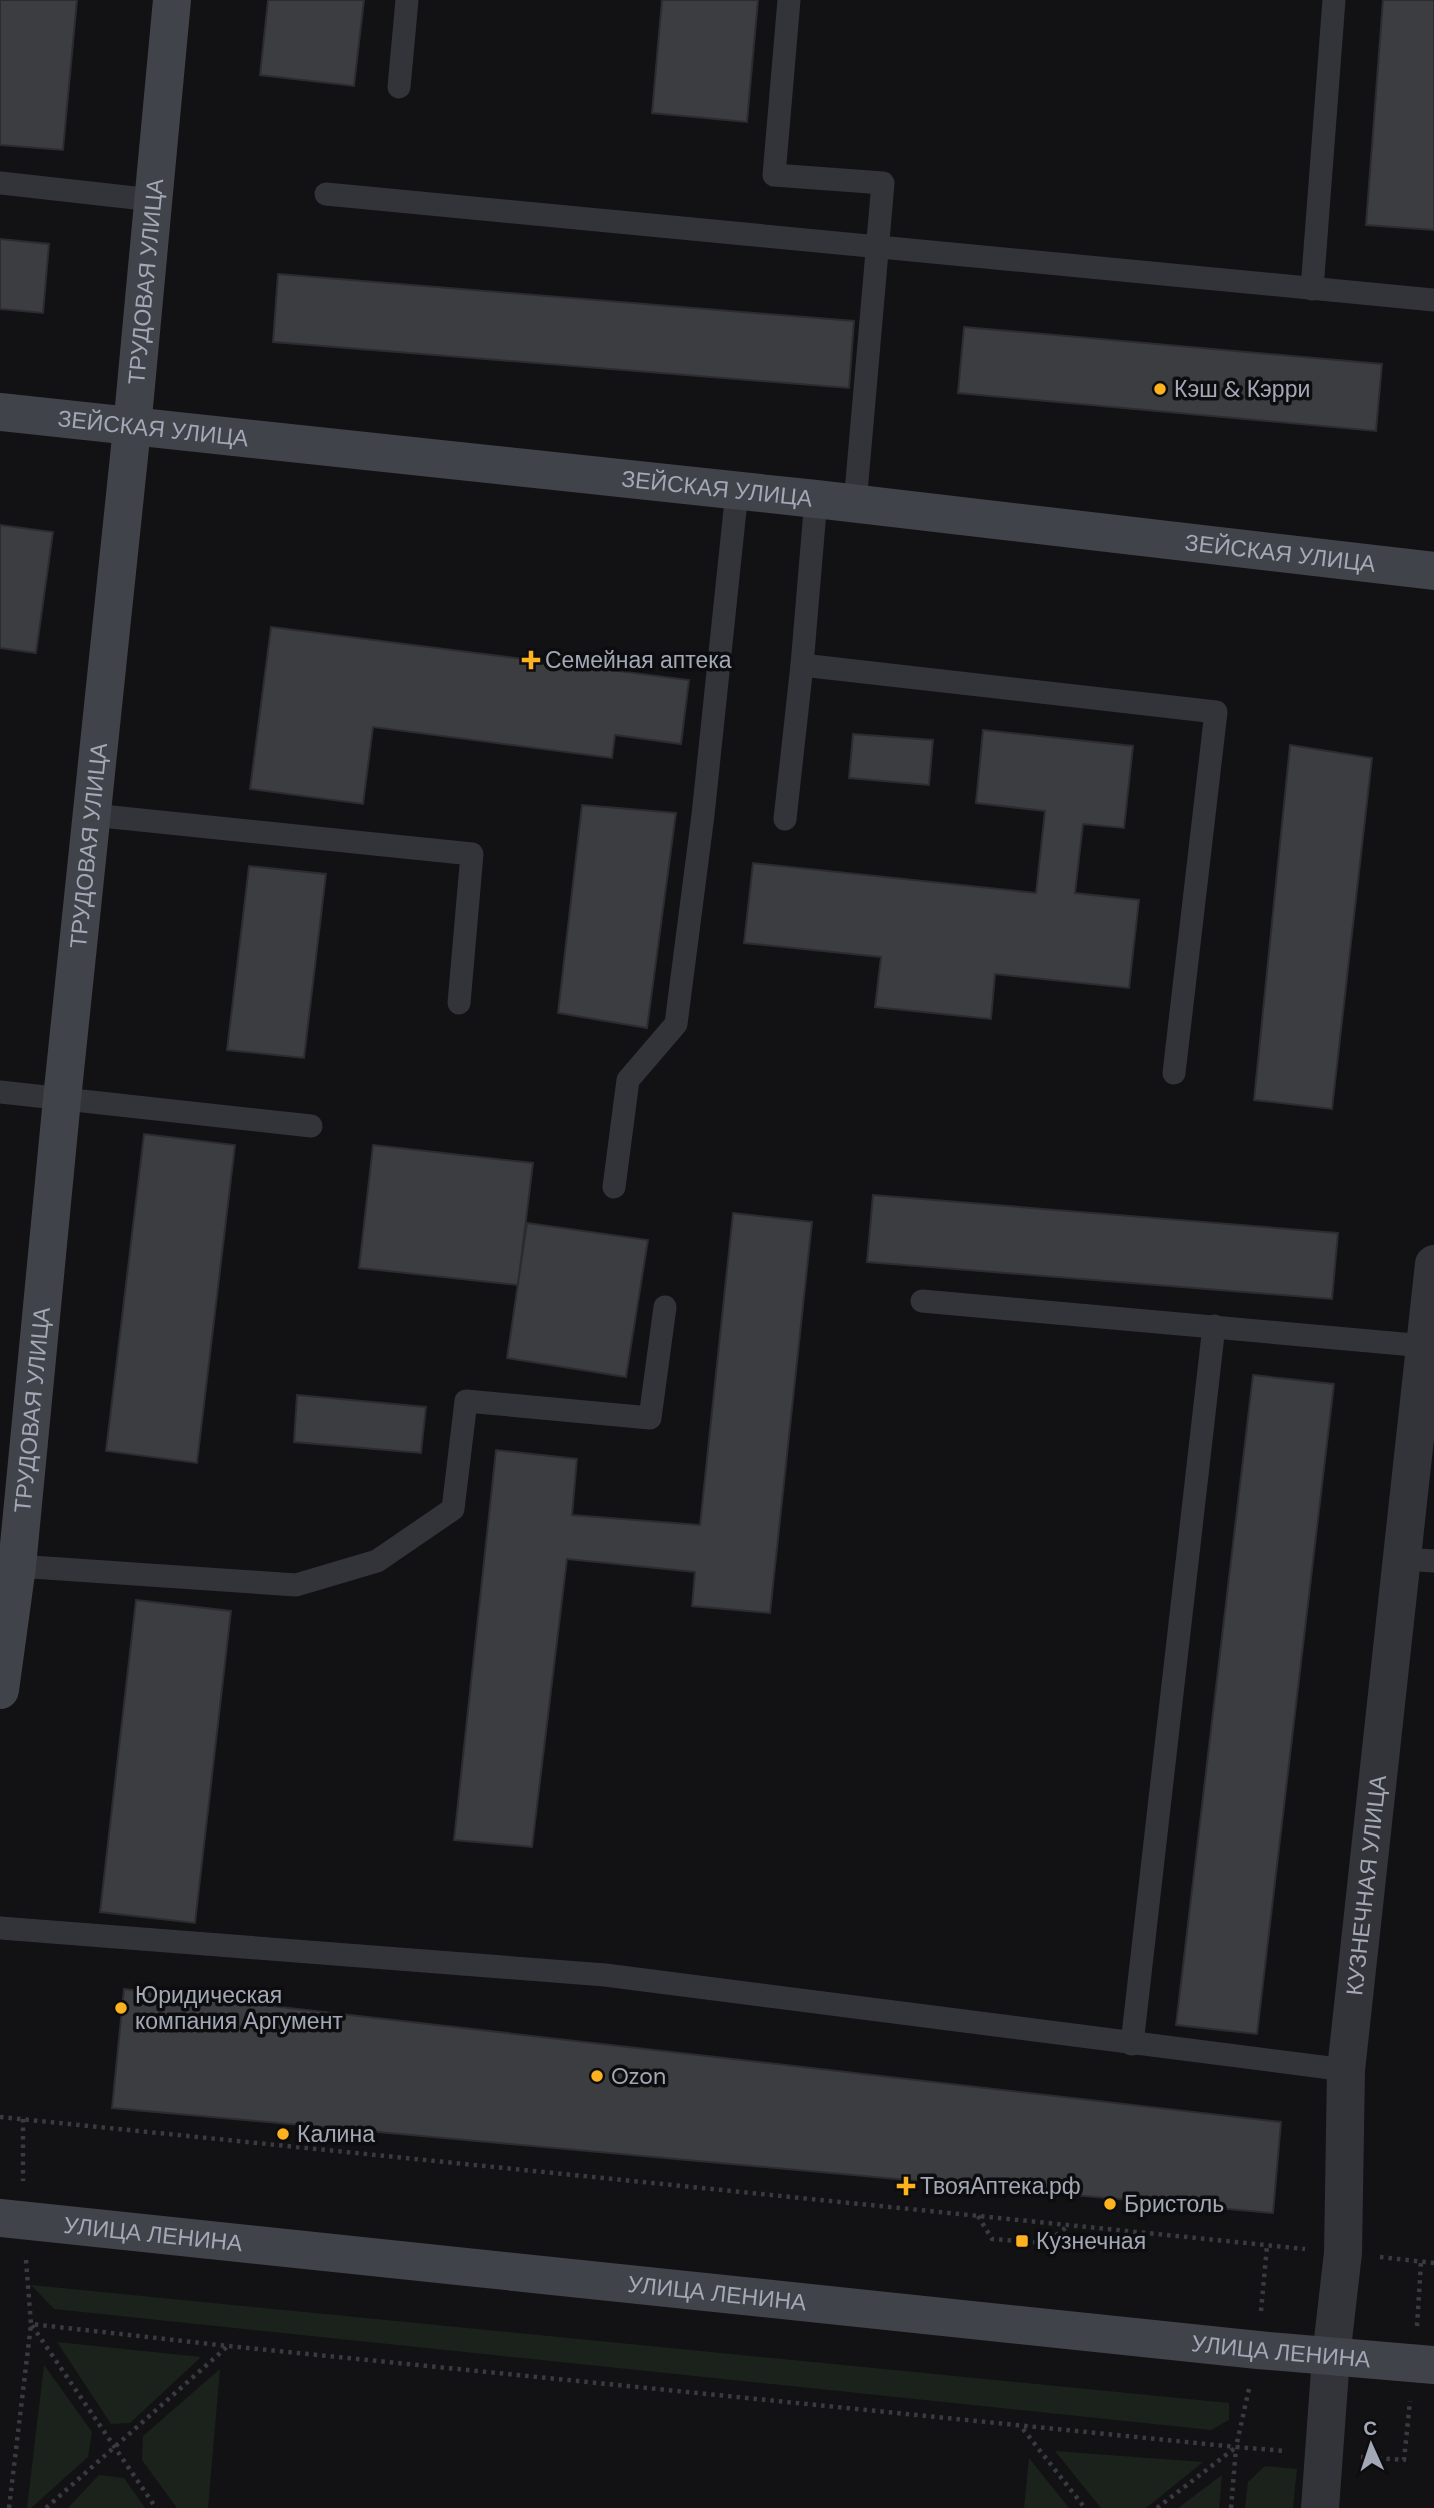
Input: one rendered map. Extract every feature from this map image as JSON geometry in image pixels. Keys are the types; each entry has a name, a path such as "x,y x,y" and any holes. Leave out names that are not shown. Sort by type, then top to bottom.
{"street":[{"name":"ТРУДОВАЯ УЛИЦА","path":"0,1690 17,1566 62,1099 132,428 172,0"},
{"name":"ЗЕЙСКАЯ УЛИЦА","path":"0,412 855,503 1434,572"},
{"name":"КУЗНЕЧНАЯ УЛИЦА","path":"1320,2508 1331,2357 1343,2253 1346,2070 1418,1560 1425,1346 1434,1264"},
{"name":"УЛИЦА ЛЕНИНА","path":"0,2218 1331,2357 1434,2365"}],"lane":[{"path":"399,87 407,0"},
{"path":"789,0 774,175 883,183 855,503"},
{"path":"1312,289 1334,0"},
{"path":"0,183 153,201"},
{"path":"326,194 1434,300"},
{"path":"614,1187 628,1080 677,1024 703,815 737,491"},
{"path":"785,819 816,499"},
{"path":"802,665 1216,712 1174,1073"},
{"path":"92,815 472,854 459,1003"},
{"path":"0,1092 311,1126"},
{"path":"922,1301 1425,1346"},
{"path":"17,1566 296,1585 377,1561 453,1509 467,1401 650,1418 665,1307"},
{"path":"1132,2044 1214,1326"},
{"path":"0,1928 605,1975 1346,2070"}],"path":[{"path":"0,2117 1434,2263"},
{"path":"978,2216 992,2239 1046,2243 1069,2225"},
{"path":"31,2324 1023,2428 1236,2447"},
{"path":"31,2324 156,2508"},
{"path":"9,2508 31,2324"},
{"path":"46,2508 228,2346"},
{"path":"1023,2428 1085,2508"},
{"path":"1157,2508 1236,2447"},
{"path":"1231,2508 1236,2447"}],"shaded area":[{"path":"31,2285 1229,2403 1229,2420 1211,2430 54,2309"},
{"path":"57,2342 201,2357 130,2423 111,2424"},
{"path":"44,2365 92,2432 88,2457 31,2508 27,2508"},
{"path":"220,2369 208,2508 177,2508 142,2460 143,2436"},
{"path":"1055,2451 1203,2462 1146,2508 1101,2508"},
{"path":"1029,2458 1069,2508 1024,2508"},
{"path":"1265,2466 1297,2469 1293,2508 1245,2508 1248,2482"},
{"path":"99,2475 124,2478 145,2508 68,2508"},
{"path":"1222,2475 1219,2508 1178,2508"}],"building":[{"path":"0,0 77,0 63,150 0,145"},
{"path":"268,0 364,0 354,86 260,75"},
{"path":"662,0 758,0 747,122 652,113"},
{"path":"1383,0 1434,0 1434,230 1366,225"},
{"path":"0,239 49,244 43,313 0,309"},
{"path":"278,274 854,321 849,388 273,342"},
{"path":"964,327 1382,364 1376,431 958,393"},
{"path":"0,525 53,532 36,653 0,648"},
{"path":"271,627 689,680 681,744 615,735 612,758 373,727 363,804 250,789"},
{"path":"983,730 1133,746 1124,828 1083,824 1075,893 1139,900 1129,988 995,974 991,1019 875,1007 881,957 744,943 753,863 1036,893 1045,811 976,803"},
{"path":"853,734 933,740 929,785 849,778"},
{"path":"1290,745 1372,758 1332,1109 1254,1100"},
{"path":"582,805 676,813 647,1028 558,1013"},
{"path":"249,866 326,874 304,1058 227,1050"},
{"path":"144,1134 235,1145 197,1463 106,1451"},
{"path":"373,1145 533,1163 518,1285 359,1268"},
{"path":"873,1195 1338,1233 1332,1299 867,1262"},
{"path":"733,1213 812,1222 770,1613 692,1606 695,1572 567,1559 532,1847 454,1840 496,1450 577,1459 572,1515 700,1525"},
{"path":"527,1223 648,1240 626,1377 507,1358"},
{"path":"1253,1375 1334,1384 1257,2034 1176,2025"},
{"path":"297,1395 426,1407 421,1453 294,1442"},
{"path":"136,1600 231,1611 195,1923 100,1912"},
{"path":"124,1989 1281,2122 1273,2213 112,2108"}],"place":[{"name":"Кэш & Кэрри","path":"1160,389"},
{"name":"Семейная аптека","path":"531,660"},
{"name":"Юридическая компания Аргумент","path":"121,2008"},
{"name":"Ozon","path":"597,2076"},
{"name":"Калина","path":"283,2134"},
{"name":"ТвояАптека.рф","path":"906,2186"},
{"name":"Бристоль","path":"1110,2204"},
{"name":"Кузнечная","path":"1022,2241"}]}
